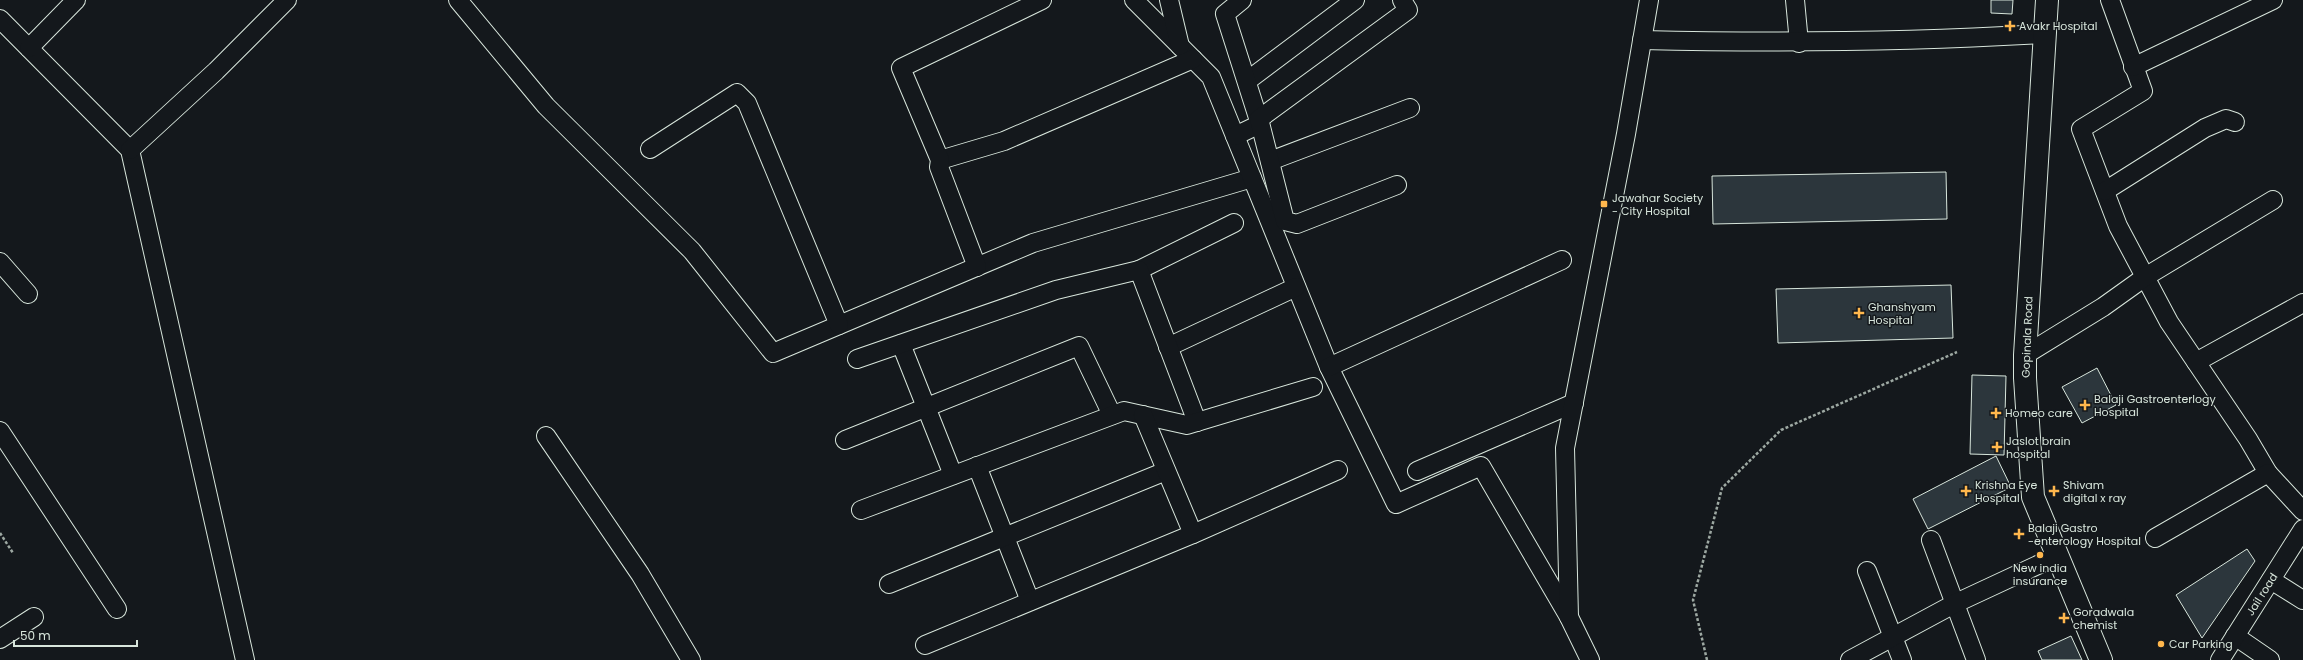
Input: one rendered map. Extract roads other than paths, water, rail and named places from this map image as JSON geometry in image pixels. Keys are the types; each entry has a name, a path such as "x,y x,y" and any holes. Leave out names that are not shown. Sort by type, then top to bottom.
{"main road":[{"name":"Gopinala Road","path":"2047,0 2043,34 2025,355 2025,378 2033,497 2100,660"}],"street":[{"path":"29,48 76,0"},
{"path":"130,150 216,71 287,0"},
{"path":"458,0 546,106 692,251 773,353 1033,244 1252,178"},
{"path":"977,267 939,167 940,160 901,68 1042,0"},
{"path":"1134,0 1211,77 1329,367 1396,504 1481,466 1569,617 1590,660"},
{"path":"1169,0 1180,46"},
{"path":"1242,0 1226,14 1260,124 1285,222 1297,224 1397,185"},
{"path":"1247,81 1355,0"},
{"path":"1260,124 1260,119 1408,10 1402,0"},
{"path":"1569,617 1565,448 1626,134 1650,0"},
{"path":"1795,0 1799,43"},
{"path":"2110,0 2133,67 2143,91 2081,129 2118,226 2169,322 2268,473 2303,511"},
{"path":"2133,67 2272,0"},
{"path":"0,19 130,150 245,660"},
{"path":"1642,40 1799,43 1933,41 2043,34"},
{"path":"940,160 1004,141 1193,60"},
{"path":"650,149 737,93 747,103 840,325"},
{"path":"1270,162 1410,108"},
{"path":"2105,191 2205,128 2226,119 2235,122"},
{"path":"1235,136 1260,124"},
{"path":"2025,355 2103,307 2145,277 2273,200"},
{"path":"857,359 1056,290 1139,270 1234,223"},
{"path":"1329,367 1562,260"},
{"path":"0,262 28,294"},
{"path":"1139,270 1197,422"},
{"path":"1168,347 1296,287"},
{"path":"2196,362 2303,302"},
{"path":"902,344 953,475"},
{"path":"845,440 1079,346 1112,415"},
{"path":"861,510 1124,411 1187,425 1312,386"},
{"path":"1417,471 1574,403"},
{"path":"1144,415 1193,534"},
{"path":"0,431 117,609"},
{"path":"546,436 640,574 690,660"},
{"path":"977,466 1030,601"},
{"path":"925,645 1193,534 1338,470"},
{"path":"888,584 1166,471"},
{"path":"2155,538 2268,473"},
{"name":"Jail road","path":"2220,660 2303,529"},
{"path":"1931,540 1976,660"},
{"path":"1850,660 1954,604 2057,556"},
{"path":"1867,571 1902,660"},
{"path":"2271,580 2303,600"},
{"path":"0,639 34,617"},
{"path":"2235,636 2270,660"}],"place":[{"name":"Avakr Hospital","path":"2010,26"},
{"name":"Jawahar Society - City Hospital","path":"1604,204"},
{"name":"Ghanshyam Hospital","path":"1859,313"},
{"name":"Balaji Gastroenterlogy Hospital","path":"2085,405"},
{"name":"Homeo care","path":"1996,413"},
{"name":"Jaslot brain hospital","path":"1997,447"},
{"name":"Krishna Eye Hospital","path":"1966,491"},
{"name":"Shivam digital x ray","path":"2054,491"},
{"name":"Balaji Gastro -enterology Hospital","path":"2019,534"},
{"name":"New india insurance","path":"2040,555"},
{"name":"Goradwala chemist","path":"2064,618"},
{"name":"Car Parking","path":"2161,644"}]}
